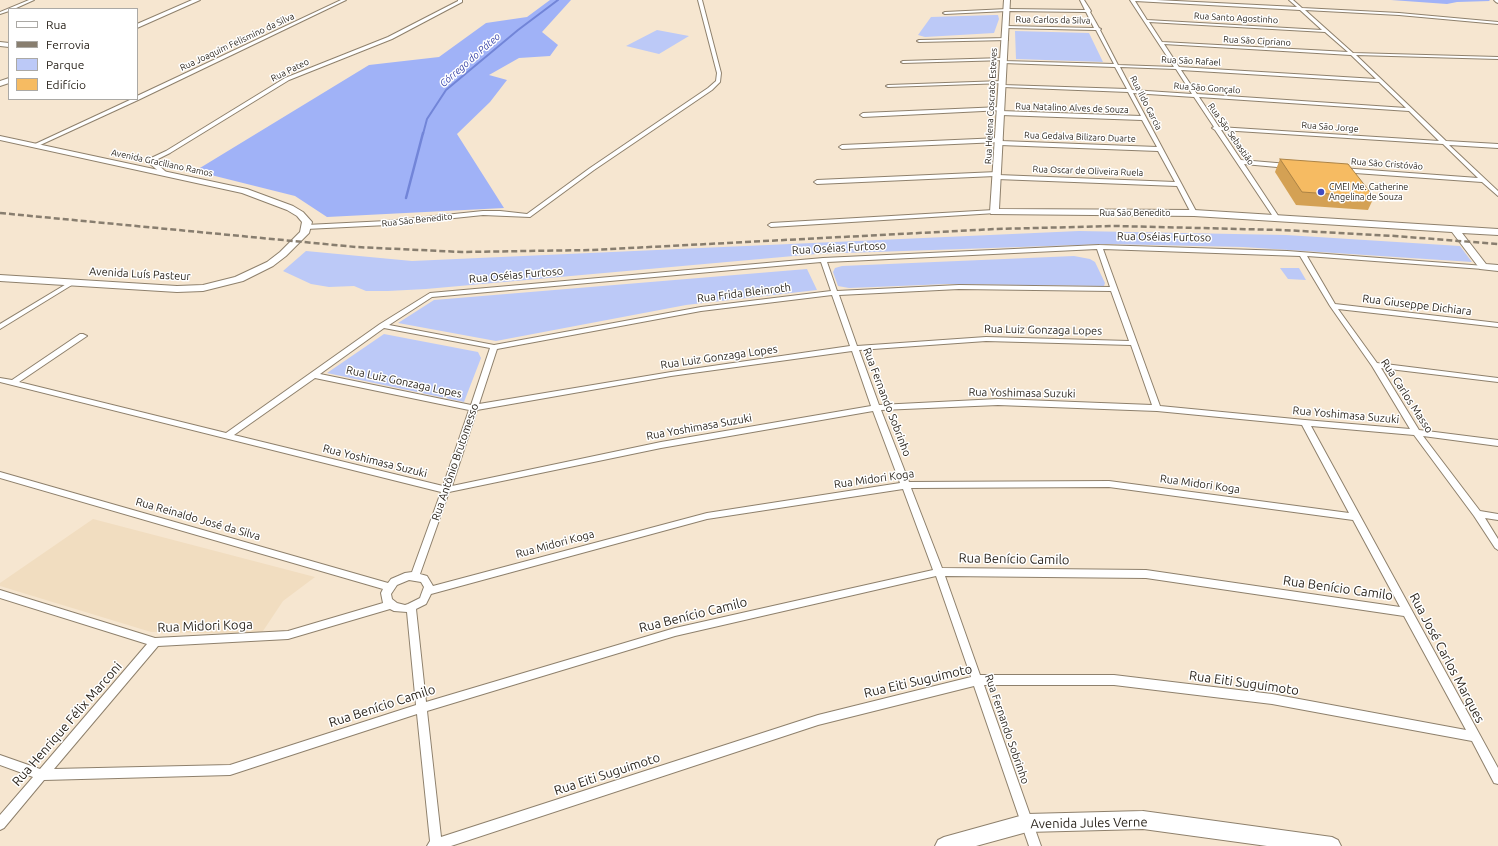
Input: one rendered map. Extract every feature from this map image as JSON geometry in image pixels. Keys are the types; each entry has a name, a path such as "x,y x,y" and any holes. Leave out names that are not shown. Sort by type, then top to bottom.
{"street":[{"path":"12,8 32,0"},
{"path":"138,26 197,0"},
{"name":"Rua Joaquim Felismino da Silva","path":"138,98 344,0"},
{"name":"Rua Pateo","path":"164,173 150,160 168,152 281,82 302,72 390,38 460,2 460,0"},
{"name":"Rua São Benedito","path":"306,228 388,223 483,213 528,216 592,169 710,89 718,81 719,73 700,0"},
{"name":"Rua Helena Coscrato Esteves","path":"994,212 1000,141 1007,0"},
{"name":"Rua Ildo Garcia","path":"1082,0 1194,213"},
{"path":"1133,0 1399,14 1498,23"},
{"name":"Rua São Sebastião","path":"1133,0 1162,43 1176,68 1215,128 1241,162 1276,217"},
{"path":"1291,0 1352,54 1378,81 1498,194"},
{"path":"944,12 1007,10 1089,11"},
{"name":"Rua Santo Agostinho","path":"1146,21 1326,31"},
{"name":"Rua Carlos da Silva","path":"1006,27 1099,30"},
{"path":"919,41 1006,39"},
{"name":"Rua São Cipriano","path":"1162,43 1352,54 1498,58"},
{"name":"Rua São Rafael","path":"903,62 1004,61 1176,68 1378,81"},
{"name":"Rua São Gonçalo","path":"888,86 1003,84 1410,110"},
{"name":"Rua Joaquim Felismino da Silva","path":"36,145 134,100"},
{"name":"Rua Natalino Alves de Souza","path":"863,115 1001,111 1143,118"},
{"name":"Rua São Jorge","path":"1215,128 1498,146"},
{"name":"Avenida Graciliano Ramos","path":"0,138 164,173 244,192 278,203 300,214 305,218 306,228"},
{"name":"Rua Gedalva Bilizaro Duarte","path":"842,147 1000,141 1160,149"},
{"path":"1241,162 1296,166"},
{"name":"Rua São Cristóvão","path":"1335,169 1484,180"},
{"name":"Rua Oscar de Oliveira Ruela","path":"817,182 997,175 1179,184"},
{"name":"Rua São Benedito","path":"771,225 994,212 1194,213 1498,232"},
{"name":"Avenida Luís Pasteur","path":"0,278 177,289 203,288 251,274 270,264 283,254 304,233 306,228"},
{"path":"1455,229 1483,267"},
{"path":"1099,247 1157,408"},
{"name":"Rua Oséias Furtoso","path":"227,436 383,326 430,295 823,260 1099,247 1302,254 1498,268"},
{"name":"Rua Carlos Masso","path":"1302,254 1333,306 1375,365 1416,432 1477,514 1498,546"},
{"name":"Rua Fernando Sobrinho","path":"823,260 876,408 939,572 1035,846"},
{"path":"0,327 73,282"},
{"name":"Rua Frida Bleinroth","path":"383,326 494,347 701,309 834,293 959,287 1113,288"},
{"name":"Rua Giuseppe Dichiara","path":"1333,306 1498,325"},
{"path":"13,383 83,336"},
{"name":"Rua Luiz Gonzaga Lopes","path":"313,375 473,408 671,374 854,348 986,339 1133,343"},
{"name":"Rua Antônio Brutomesso","path":"415,576 446,490 494,347"},
{"path":"1375,365 1498,380"},
{"name":"Rua Yoshimasa Suzuki","path":"0,380 446,490 661,445 876,408 998,402 1157,408 1416,432 1498,443"},
{"name":"Rua José Carlos Marques","path":"1306,423 1355,517 1498,779"},
{"name":"Rua Reinaldo José da Silva","path":"0,475 389,587"},
{"name":"Rua Midori Koga","path":"429,591 707,516 906,485 1109,484 1355,517"},
{"path":"1477,514 1498,517"},
{"name":"Rua Benício Camilo","path":"0,760 42,774 230,770 422,708 675,632 939,572 1146,574 1407,612"},
{"path":"415,576 420,577 427,582 429,591 423,601 412,607 399,609 390,605 386,597 389,587 401,578 415,576"},
{"name":"Rua Midori Koga","path":"0,594 155,642 288,635 390,605"},
{"path":"412,607 435,846"},
{"name":"Rua Henrique Félix Marconi","path":"0,824 155,642"},
{"name":"Rua Eiti Suguimoto","path":"435,846 818,720 978,680 1122,681 1272,699 1475,738"},
{"name":"Avenida Jules Verne","path":"944,846 1027,823 1142,820 1332,846"}],"shaded area":[{"path":"550,0 571,0 542,32 558,45 550,56 519,58 489,75 507,80 490,102 457,134 504,208 327,217 295,196 195,171 369,65 439,57 486,23 527,17"},
{"path":"1391,0 1490,1 1457,2 1447,4"},
{"path":"93,519 315,577 283,601 261,634 151,632 0,586 0,583"}],"green space":[{"path":"998,15 999,19 994,33 925,37 918,35 931,17"},
{"path":"657,30 689,36 659,54 626,46"},
{"path":"1015,31 1089,33 1103,62 1016,59"},
{"path":"1079,231 1286,235 1460,246 1472,262 1243,247 1107,244 816,254 426,289 388,291 366,291 354,286 329,287 311,284 283,271 306,251 412,261"},
{"path":"1074,256 1090,259 1095,262 1105,283 1104,286 948,284 849,288 838,286 833,272 835,268 842,266"},
{"path":"1280,268 1299,268 1306,280 1288,279"},
{"path":"807,269 817,290 686,305 496,341 398,323 434,300"},
{"path":"384,334 478,352 481,358 464,402 327,373"}],"building":[{"path":"1280,159 1348,164 1374,197 1302,192"}],"waterway":[{"name":"Córrego do Páteo","path":"423,134 427,119 446,90 518,30 558,0"},
{"name":"Córrego do Páteo","path":"406,198 423,133"}],"railway":[{"path":"0,213 356,247 462,252 592,250 996,229 1115,226 1282,230 1395,236 1498,244"}],"place":[{"name":"CMEI Me. Catherine Angelina de Souza","path":"1321,192"}]}
